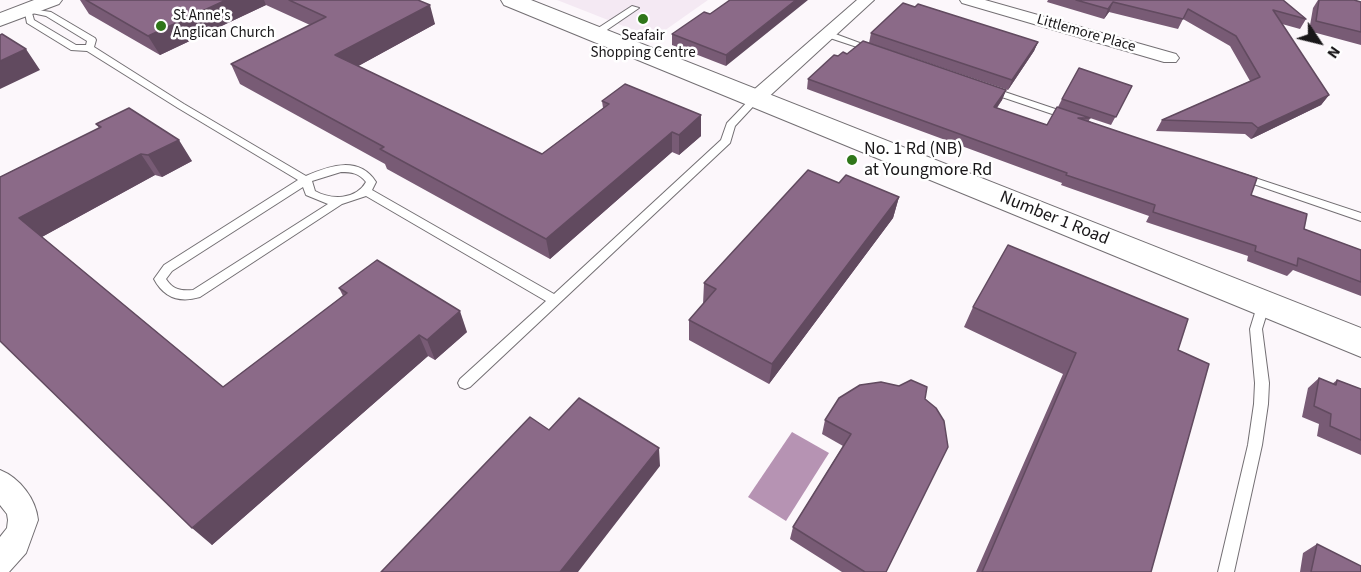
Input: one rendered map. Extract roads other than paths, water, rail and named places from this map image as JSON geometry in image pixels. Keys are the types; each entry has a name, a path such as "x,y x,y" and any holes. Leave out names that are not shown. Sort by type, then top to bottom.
{"main road":[{"name":"Number 1 Road","path":"514,0 1361,343"}],"street":[{"path":"0,20 52,0"},
{"path":"756,98 866,0"},
{"name":"Littlemore Place","path":"968,0 1170,58"},
{"path":"0,484 20,506 24,517 21,531 14,544 0,560"}],"lane":[{"path":"595,34 635,8"},
{"path":"89,48 92,40 48,14 27,10 30,21 42,29 74,48 89,48 172,101 306,180"},
{"path":"827,34 879,52"},
{"path":"980,87 1081,121"},
{"path":"465,383 726,141 730,125 756,98"},
{"path":"353,170 369,178 371,182 366,191 338,201 196,294 175,295 163,286 160,279 168,268 306,180 326,171 353,170"},
{"path":"1227,171 1361,217"},
{"path":"306,180 307,190 310,193 324,200 338,201"},
{"path":"366,191 555,300"},
{"path":"1226,572 1255,445 1261,404 1262,383 1256,329 1263,303"}],"place":[{"name":"Seafair Shopping Centre","path":"643,19"},
{"name":"St Anne's Anglican Church","path":"161,26"},
{"name":"No. 1 Rd (NB) at Youngmore Rd","path":"852,160"}]}
